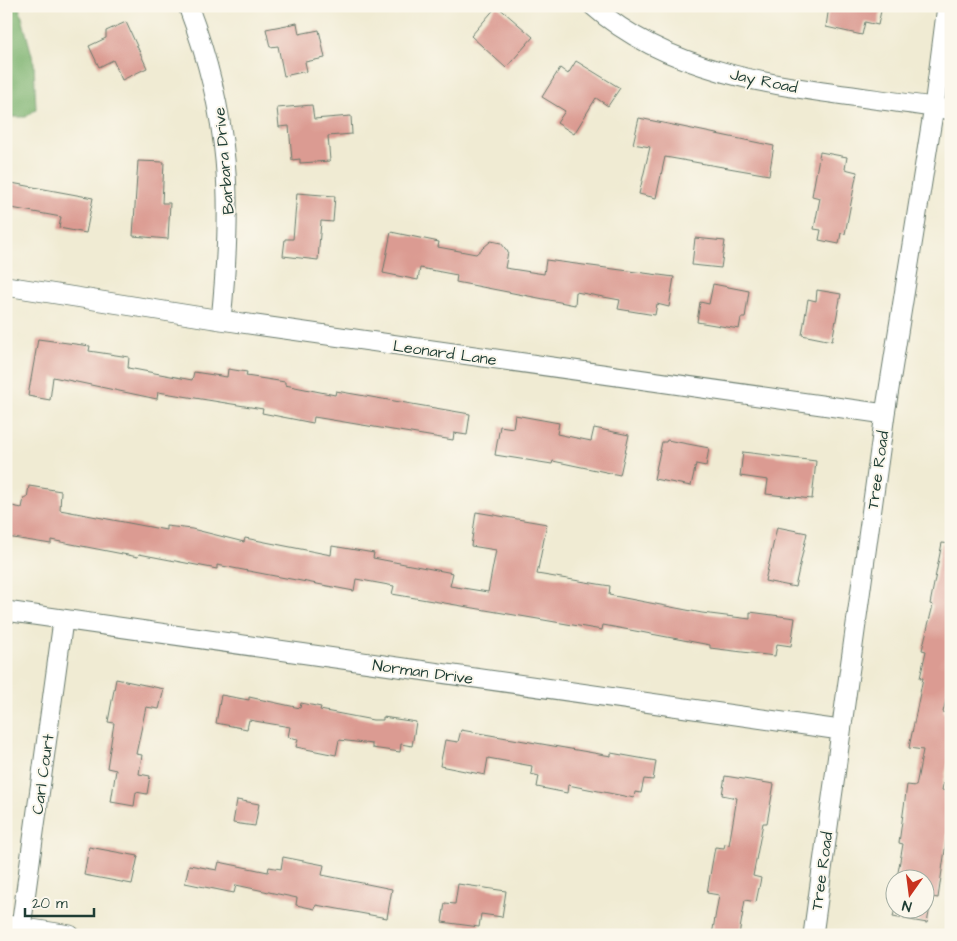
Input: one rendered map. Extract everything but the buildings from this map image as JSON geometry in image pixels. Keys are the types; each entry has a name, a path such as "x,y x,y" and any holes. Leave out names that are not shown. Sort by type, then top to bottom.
{"street":[{"name":"Barbara Drive","path":"188,6 215,86 226,164 228,254 221,320"},
{"name":"Jay Road","path":"593,6 611,22 655,48 701,66 804,88 942,109"},
{"name":"Tree Road","path":"813,935 885,414 942,109 947,6"},
{"name":"Leonard Lane","path":"6,286 221,320 885,414"},
{"name":"Norman Drive","path":"6,612 840,730"},
{"name":"Carl Court","path":"14,926 64,621"},
{"path":"14,926 70,935"}],"green space":[{"path":"6,6 19,6 34,63 36,109 26,117 6,117"}]}
